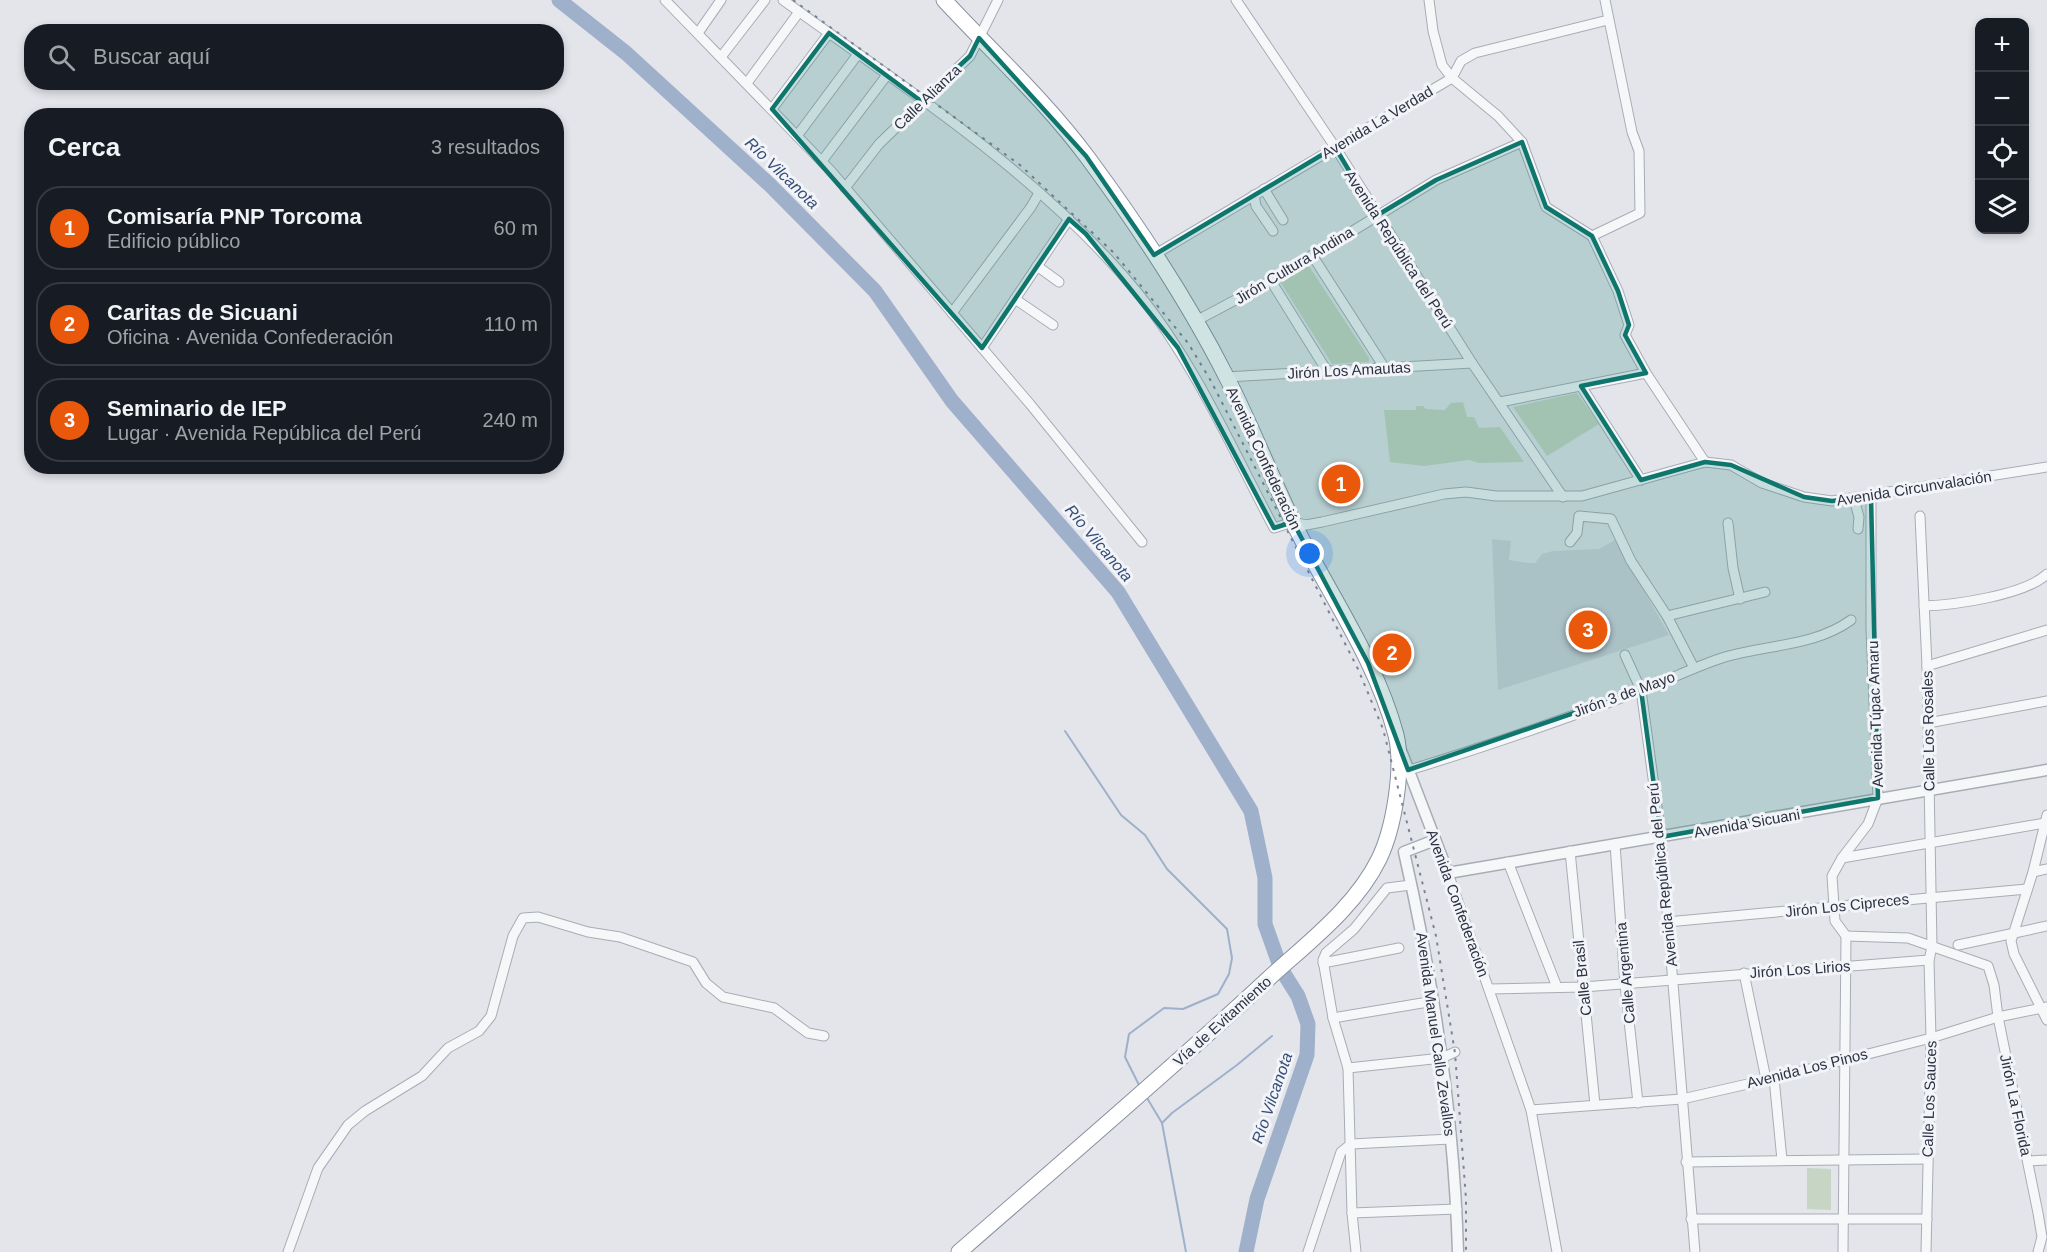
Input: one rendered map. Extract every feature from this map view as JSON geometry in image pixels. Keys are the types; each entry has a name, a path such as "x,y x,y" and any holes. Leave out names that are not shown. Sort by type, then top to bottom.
{"highway":[{"name":"Avenida Confederación","path":"944,0 1038,99 1086,156 1154,255 1226,377 1293,522 1368,663 1397,738"},
{"name":"Vía de Evitamiento","path":"960,1252 1252,994 1352,898 1377,863 1383,849 1403,772 1397,738"}],"street":[{"path":"665,0 676,4 698,33 822,161 982,348 1142,542"},
{"path":"698,33 721,0"},
{"path":"721,57 765,0"},
{"path":"783,0 960,128 1069,219 982,348"},
{"name":"Calle Alianza","path":"845,188 879,144 970,56 998,0"},
{"name":"Avenida República del Perú","path":"1236,0 1335,147 1376,216 1472,363 1563,497"},
{"path":"1429,0 1438,54 1452,78 1498,116 1522,142 1546,207 1592,236 1618,291 1629,325 1625,335 1646,373 1705,462"},
{"path":"1592,236 1640,213 1639,151 1632,132 1605,0"},
{"path":"747,83 799,12"},
{"name":"Avenida La Verdad","path":"1154,255 1452,78 1461,61 1475,53 1608,21"},
{"path":"772,109 829,33"},
{"path":"797,136 858,54"},
{"path":"822,161 887,75"},
{"name":"Jirón Cultura Andina","path":"1194,322 1271,281 1436,180 1522,142"},
{"path":"1264,189 1283,220"},
{"path":"952,313 1039,193"},
{"path":"1254,195 1256,206 1273,231"},
{"name":"Avenida Circunvalación","path":"1069,219 1086,234 1139,294 1178,348 1274,528 1293,522 1306,525 1444,494 1466,492 1496,496 1582,495 1705,462 1731,465 1762,483 1804,497 1832,501 2012,472 2032,472 2047,467"},
{"path":"1312,255 1384,367"},
{"path":"1037,266 1059,282"},
{"path":"1271,281 1327,371"},
{"path":"1015,299 1053,325"},
{"name":"Jirón Los Amautas","path":"1226,377 1472,363"},
{"path":"1500,402 1646,373"},
{"path":"1581,386 1641,480"},
{"name":"Avenida Túpac Amaru","path":"1843,1252 1847,965 1846,936 1835,921 1832,907 1833,876 1842,858 1868,824 1878,798 1871,629 1871,496"},
{"path":"1854,499 1859,517 1858,529"},
{"path":"1570,542 1575,539 1580,516 1611,519 1631,561 1667,616 1694,668"},
{"name":"Calle Los Rosales","path":"1920,516 1927,666 1932,947"},
{"path":"1728,523 1733,568 1740,599"},
{"path":"1924,606 1987,598 2033,585 2047,574"},
{"path":"1667,616 1765,592"},
{"name":"Jirón 3 de Mayo","path":"1403,772 1641,690 1694,668 1841,628 1851,620"},
{"path":"1927,666 2047,630"},
{"name":"Avenida República del Perú","path":"1625,655 1641,690 1661,837 1695,1252"},
{"path":"1928,723 2047,701"},
{"name":"Avenida Sicuani","path":"1448,873 1570,850 1661,837 2047,770"},
{"name":"Avenida Confederación","path":"1403,772 1448,873 1531,1110 1557,1252"},
{"path":"1842,858 2046,819 2012,941 2014,954 2045,1007 2047,1020"},
{"path":"1383,849 1404,852 1435,840"},
{"name":"Calle Argentina","path":"1615,844 1625,984 1638,1103"},
{"name":"Calle Brasil","path":"1570,850 1595,1105"},
{"name":"Avenida Manuel Callo Zevallos","path":"1404,852 1434,1001 1442,1058 1457,1209 1458,1252"},
{"path":"1508,862 1557,987"},
{"path":"2033,872 2047,869"},
{"path":"1356,1252 1352,1213 1348,1068 1333,1018 1323,963 1326,953 1354,929 1387,888 1411,885"},
{"name":"Jirón Los Cipreces","path":"1667,922 1930,896 2026,889"},
{"path":"288,1252 318,1168 348,1125 365,1111 422,1076 448,1048 479,1031 491,1016 513,936 523,918 538,917 588,932 620,937 693,962 706,983 723,998 774,1008 808,1033 824,1036"},
{"path":"1958,945 2013,931 2047,926"},
{"path":"1846,936 1908,938 1932,947"},
{"name":"Calle Los Sauces","path":"1926,1252 1931,1038 1929,960 1932,947"},
{"name":"Jirón La Florida","path":"1932,947 1988,966 1994,985 1998,1017 2029,1161 2042,1237 2039,1248"},
{"path":"1323,963 1399,948"},
{"name":"Jirón Los Lirios","path":"1489,989 1583,987 1929,960"},
{"path":"1744,973 1770,1079 1782,1160"},
{"path":"1333,1018 1434,1001"},
{"name":"Avenida Los Pinos","path":"1531,1110 1682,1099 1770,1079 1931,1038 1998,1017 2045,1007"},
{"path":"1348,1068 1442,1058 1455,1053"},
{"path":"1308,1252 1341,1152 1351,1144 1451,1139"},
{"path":"1686,1162 1927,1159"},
{"path":"2029,1161 2047,1160"},
{"path":"1352,1213 1457,1209"},
{"path":"1691,1219 1927,1219"}],"highlighted area":[{"path":"829,33 921,101 970,56 979,38 1086,156 1154,255 1335,147 1376,216 1436,180 1522,142 1546,207 1592,236 1618,291 1629,325 1625,335 1646,373 1581,386 1641,480 1705,462 1731,465 1804,497 1832,501 1871,496 1878,798 1661,837 1641,690 1408,770 1368,663 1293,522 1274,528 1178,348 1086,234 1069,219 982,348 772,109"}],"shaded area":[{"path":"1492,539 1511,541 1509,560 1528,563 1535,563 1542,554 1553,551 1599,549 1615,540 1669,635 1498,690"}],"green space":[{"path":"1307,263 1369,358 1369,362 1332,364 1279,280"},
{"path":"1577,393 1599,424 1547,456 1513,407"},
{"path":"1463,402 1467,417 1474,417 1479,428 1500,427 1524,462 1479,463 1469,460 1424,466 1390,462 1384,410 1416,410 1416,406 1423,406 1426,409 1445,410 1451,403"},
{"path":"1807,1168 1831,1169 1831,1210 1807,1209"}],"waterway":[{"name":"Río Vilcanota","path":"559,0 626,53 770,185 875,291 952,401 1118,592 1251,811 1265,878 1265,924 1281,969 1298,996 1308,1024 1307,1055 1257,1199 1246,1252"},
{"path":"1065,731 1121,815 1145,835 1167,869 1227,929 1232,958 1229,974 1218,994 1183,1009 1164,1008 1129,1034 1125,1057 1139,1085"},
{"path":"1162,1123 1272,1036"},
{"path":"1147,1098 1162,1123 1186,1252"}],"railway":[{"path":"793,0 1020,165 1114,253 1188,343 1211,381 1358,669 1383,729 1436,936 1455,1053 1466,1199 1466,1252"}],"place":[{"name":"Comisaría PNP Torcoma","path":"1341,484"},
{"name":"Seminario de IEP","path":"1588,630"},
{"name":"Caritas de Sicuani","path":"1392,653"}]}
